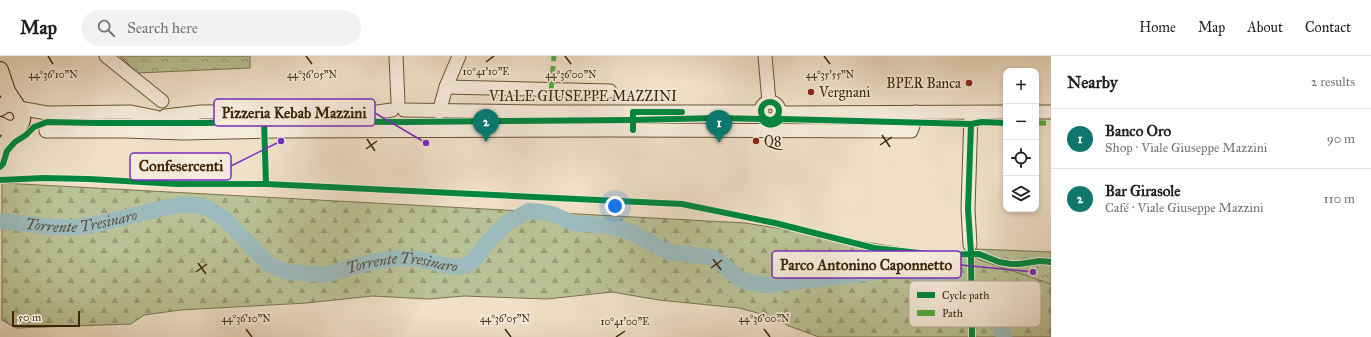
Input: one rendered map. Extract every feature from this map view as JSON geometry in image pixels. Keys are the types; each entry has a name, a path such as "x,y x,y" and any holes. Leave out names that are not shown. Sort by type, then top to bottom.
{"main road":[{"path":"0,70 7,91 11,112 10,129 6,129 0,125"},
{"path":"0,152 11,112"}],"street":[{"path":"106,56 142,85 159,108"},
{"path":"396,56 398,108"},
{"path":"439,112 446,87 459,56"},
{"path":"765,56 765,107"},
{"path":"446,87 610,91"},
{"name":"VIALE GIUSEPPE MAZZINI","path":"11,112 130,112 159,108 201,112 377,112 398,108 439,112 765,107 765,118 770,120 776,118 779,113 916,112"},
{"path":"46,131 183,133 263,131 609,130 911,131 916,112 1003,112"},
{"path":"1039,112 1051,112"},
{"path":"970,245 968,209 971,113"}],"green space":[{"path":"120,56 250,56 250,68 137,73"},
{"path":"2,183 745,223 941,254 976,258 1051,283 1051,337 819,337 789,326 769,316 739,308 659,300 612,292 547,299 464,296 429,299 372,296 307,303 180,310 144,315 131,324 16,328 2,320"},
{"path":"976,249 1051,252 1051,284 980,260 976,258"}],"waterway":[{"name":"Torrente Tresinaro","path":"0,221 55,227 79,227 179,205 196,205 210,209 226,220 267,263 276,268 289,272 324,275 367,263 398,258 418,259 459,267 467,265 475,259 486,244 507,223 529,211 552,214 573,223 610,226 631,232 668,252 710,257 720,262 737,277 748,282 768,285 900,270 932,277 941,281"},
{"name":"Torrente Tresinaro","path":"1001,327 1004,337"}],"marked path":[{"path":"551,91 554,56"},
{"path":"1039,123 1051,123"}],"cycle path":[{"path":"770,102 776,105 779,111 776,117 770,120 764,117 761,111 764,105 770,102"},
{"path":"633,130 633,112 682,112"},
{"path":"0,167 3,164 7,151 15,142 26,135 34,127 47,122 406,122 716,118 761,119 763,122 771,125 782,119 971,124 982,122 1003,123"},
{"path":"264,121 266,184"},
{"path":"971,124 968,209 971,281"},
{"path":"0,180 43,178 177,184 266,184 682,204 775,223 874,248 938,255 979,254 999,262 1011,264 1040,261 1051,262"},
{"path":"972,327 972,337"}],"place":[{"name":"BPER Banca","path":"969,83"},
{"name":"Vergnani","path":"811,92"},
{"name":"Confesercenti","path":"281,141"},
{"name":"Q8","path":"756,141"},
{"name":"Bar Girasole","path":"486,142"},
{"name":"Pizzeria Kebab Mazzini","path":"426,143"},
{"name":"Banco Oro","path":"719,143"},
{"name":"Parco Antonino Caponnetto","path":"1033,272"}]}
